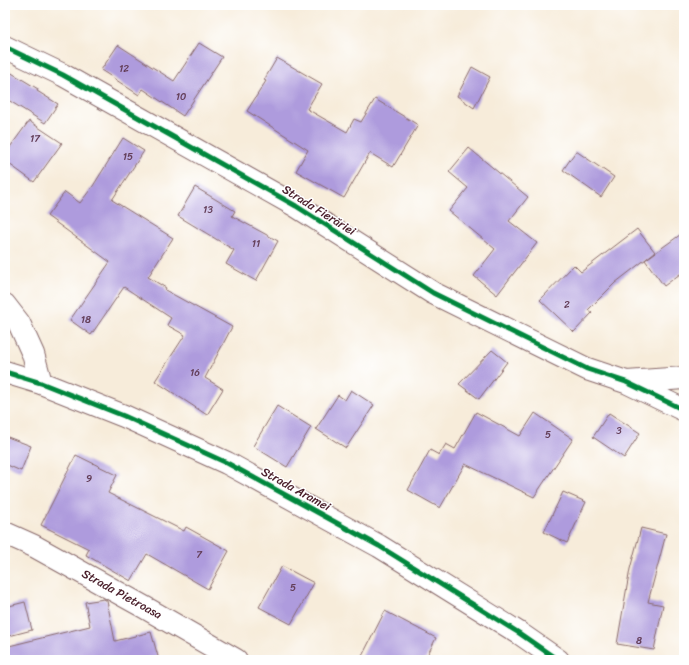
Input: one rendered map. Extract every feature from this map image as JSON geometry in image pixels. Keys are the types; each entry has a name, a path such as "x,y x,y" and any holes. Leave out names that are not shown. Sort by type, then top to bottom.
{"street":[{"name":"Strada Fierăriei","path":"5,47 63,76 296,206 432,293 587,369 626,382"},
{"path":"5,305 19,323 33,354 41,383"},
{"name":"Strada Aramei","path":"5,372 41,383 124,416 227,463 379,546 519,633 558,660"},
{"path":"626,382 684,378"},
{"path":"626,382 684,410"},
{"name":"Strada Pietroasa","path":"5,533 34,546 236,660"}],"building":[{"path":"199,43 222,57 183,116 143,89 139,95 101,70 118,45 174,81"},
{"path":"277,58 322,84 307,109 347,132 354,119 361,122 375,99 418,125 393,167 370,153 344,198 296,171 308,150 247,111 266,81 264,80"},
{"path":"472,67 490,77 474,108 457,96"},
{"path":"5,69 38,89 37,91 58,104 45,123 5,98"},
{"path":"29,121 62,143 34,182 5,161 5,154"},
{"path":"123,138 144,151 112,200 173,238 148,277 166,288 165,290 232,327 205,378 223,389 207,415 155,381 185,335 167,325 171,318 124,287 91,335 70,320 110,262 47,216 65,192 80,203 93,186"},
{"path":"469,148 528,197 509,221 537,243 497,295 474,276 495,249 449,211 468,188 449,172"},
{"path":"576,151 614,177 601,197 563,170"},
{"path":"195,187 235,211 232,216 278,241 256,281 226,264 234,250 178,216"},
{"path":"637,229 655,252 615,283 588,310 592,313 574,332 540,300 574,265 581,272"},
{"path":"684,232 684,271 664,286 645,260"},
{"path":"492,350 507,362 479,399 459,384"},
{"path":"351,390 374,405 346,448 316,429 338,395 345,400"},
{"path":"277,406 311,427 287,467 253,446"},
{"path":"476,412 520,436 535,413 573,439 534,497 465,464 440,508 408,490 430,450 439,455 446,444 455,449"},
{"path":"609,413 640,433 624,458 593,437"},
{"path":"5,436 31,446 21,471 5,464"},
{"path":"76,455 117,475 108,493 184,531 186,527 229,551 208,589 147,554 131,581 86,555 89,549 41,525"},
{"path":"563,492 586,502 567,543 544,532"},
{"path":"641,528 666,534 648,602 663,605 654,650 617,644 630,569"},
{"path":"282,566 314,583 291,624 259,607"},
{"path":"104,599 107,601 115,641 151,632 159,660 5,660 5,647 90,626 85,602"},
{"path":"25,602 32,630 5,637 5,607"},
{"path":"385,611 436,638 425,660 360,660"}],"cycle path":[{"path":"5,47 63,75 296,206 433,293 587,369 626,382 684,410"},
{"path":"5,372 41,383 124,416 227,463 379,546 519,633 558,660"}]}
